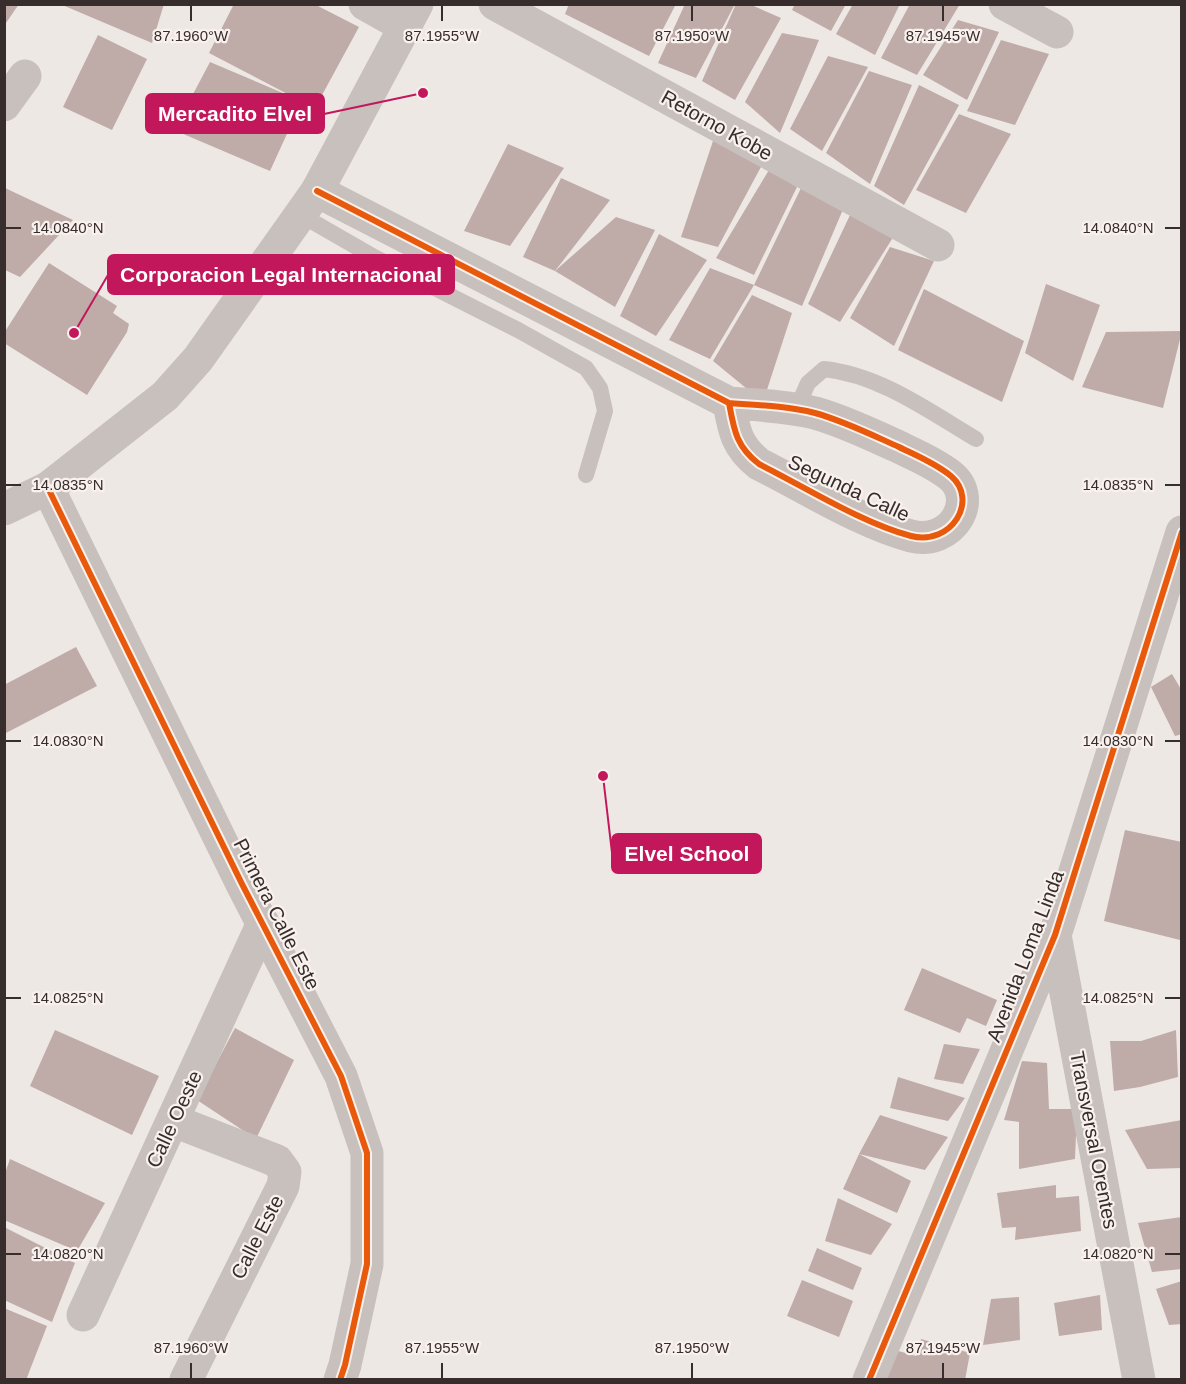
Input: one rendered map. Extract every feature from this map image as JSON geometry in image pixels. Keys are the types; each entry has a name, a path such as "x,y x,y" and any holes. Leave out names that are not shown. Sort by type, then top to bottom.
{"street":[{"path":"4,509 48,488 165,396 198,359 309,203 411,16 365,4"},
{"name":"Retorno Kobe","path":"495,4 938,245"},
{"path":"1005,4 1057,32"},
{"path":"4,105 25,76"},
{"name":"Segunda Calle","path":"309,203 729,403 796,410 856,427 934,464 954,478 961,491 962,505 958,516 948,532 933,537 912,536 875,523 759,464 744,452 735,434 729,403"},
{"name":"Primera Calle Este","path":"48,488 341,1076 367,1153 367,1264 340,1380"},
{"name":"Avenida Loma Linda","path":"869,1380 1055,936 1182,532"},
{"name":"Calle Oeste","path":"83,1315 263,923"},
{"name":"Transversal Orentes","path":"1055,936 1139,1380"},
{"name":"Calle Este","path":"174,1121 277,1161 285,1172 283,1186 186,1380"}],"lane":[{"path":"309,203 374,257 518,330 586,368 600,388 604,411 586,475"},
{"path":"796,410 808,382 824,369 847,371 896,392 976,439"}],"building":[{"path":"4,4 19,4 6,23 4,22"},
{"path":"60,4 164,4 152,43"},
{"path":"234,4 314,4 359,27 315,108 302,101 270,171 174,130 210,62 297,99 209,53"},
{"path":"569,4 676,4 649,56 565,14"},
{"path":"685,4 735,4 696,78 658,63"},
{"path":"736,4 749,4 781,18 735,100 702,81"},
{"path":"795,4 846,4 831,31 792,10"},
{"path":"853,4 900,4 875,55 836,34"},
{"path":"910,4 960,4 917,75 881,58"},
{"path":"958,20 999,32 967,100 923,75"},
{"path":"782,33 819,40 780,133 745,102"},
{"path":"98,35 147,59 112,130 63,107"},
{"path":"1001,40 1049,54 1015,125 967,111"},
{"path":"828,56 868,67 822,151 790,129"},
{"path":"869,71 912,85 870,184 826,153"},
{"path":"919,85 959,105 904,205 874,186"},
{"path":"959,114 1011,134 966,213 916,190"},
{"path":"714,138 762,165 718,247 681,237"},
{"path":"508,144 564,168 510,246 464,231"},
{"path":"769,170 797,187 754,275 716,258"},
{"path":"561,178 610,200 555,271 523,257"},
{"path":"802,186 844,207 802,306 754,285"},
{"path":"5,188 73,220 20,277 5,270"},
{"path":"851,213 897,231 840,322 808,304"},
{"path":"616,217 655,230 615,307 555,271"},
{"path":"659,234 707,260 656,336 620,316"},
{"path":"890,247 934,261 894,346 850,318"},
{"path":"49,263 117,306 113,313 129,324 127,332 87,395 4,343 4,333"},
{"path":"710,268 754,285 710,359 669,340"},
{"path":"1046,284 1100,305 1073,381 1025,353"},
{"path":"924,289 1024,341 1002,402 898,350"},
{"path":"752,295 792,313 763,402 713,361"},
{"path":"1182,331 1163,408 1082,387 1106,332"},
{"path":"76,647 97,686 4,734 4,685"},
{"path":"1172,674 1182,691 1182,734 1175,736 1151,687"},
{"path":"1125,830 1182,842 1180,940 1104,921"},
{"path":"922,968 997,1000 986,1026 967,1018 960,1033 904,1010"},
{"path":"235,1028 294,1060 256,1139 197,1100"},
{"path":"55,1030 159,1076 132,1135 30,1086"},
{"path":"1176,1030 1178,1077 1114,1091 1110,1041 1141,1041"},
{"path":"944,1044 980,1049 963,1084 934,1079"},
{"path":"1022,1061 1047,1063 1049,1109 1077,1109 1075,1159 1019,1169 1019,1122 1004,1120"},
{"path":"898,1077 965,1098 948,1121 890,1108"},
{"path":"880,1115 948,1137 925,1170 859,1154"},
{"path":"1182,1120 1182,1168 1147,1169 1125,1130"},
{"path":"859,1154 911,1181 897,1213 843,1189"},
{"path":"10,1159 105,1203 77,1251 4,1220 4,1176"},
{"path":"1056,1185 1056,1198 1079,1196 1081,1231 1015,1240 1016,1227 1002,1228 997,1193"},
{"path":"838,1198 892,1224 871,1255 825,1241"},
{"path":"1182,1217 1182,1269 1152,1272 1138,1223"},
{"path":"4,1227 75,1263 52,1322 4,1300"},
{"path":"817,1248 862,1268 853,1290 808,1271"},
{"path":"802,1280 853,1301 839,1337 787,1316"},
{"path":"1182,1281 1182,1324 1169,1325 1156,1289"},
{"path":"1100,1295 1102,1330 1059,1336 1054,1303"},
{"path":"1019,1297 1020,1340 983,1345 991,1299"},
{"path":"4,1308 47,1326 26,1380 4,1380"},
{"path":"921,1339 970,1353 965,1380 886,1380 895,1350 916,1356"}],"cycle path":[{"path":"317,191 729,403 783,407 815,413 858,428 926,460 951,476 959,486 962,497 957,519 949,528 938,534 926,537 911,536 834,504 759,464 751,457 737,437 729,403"},
{"path":"48,488 242,884 341,1076 367,1153 367,1264 340,1380"},
{"path":"869,1380 1055,935 1182,532"}],"place":[{"name":"Mercadito Elvel","path":"423,93"},
{"name":"Corporacion Legal Internacional","path":"74,333"},
{"name":"Elvel School","path":"603,776"}]}
